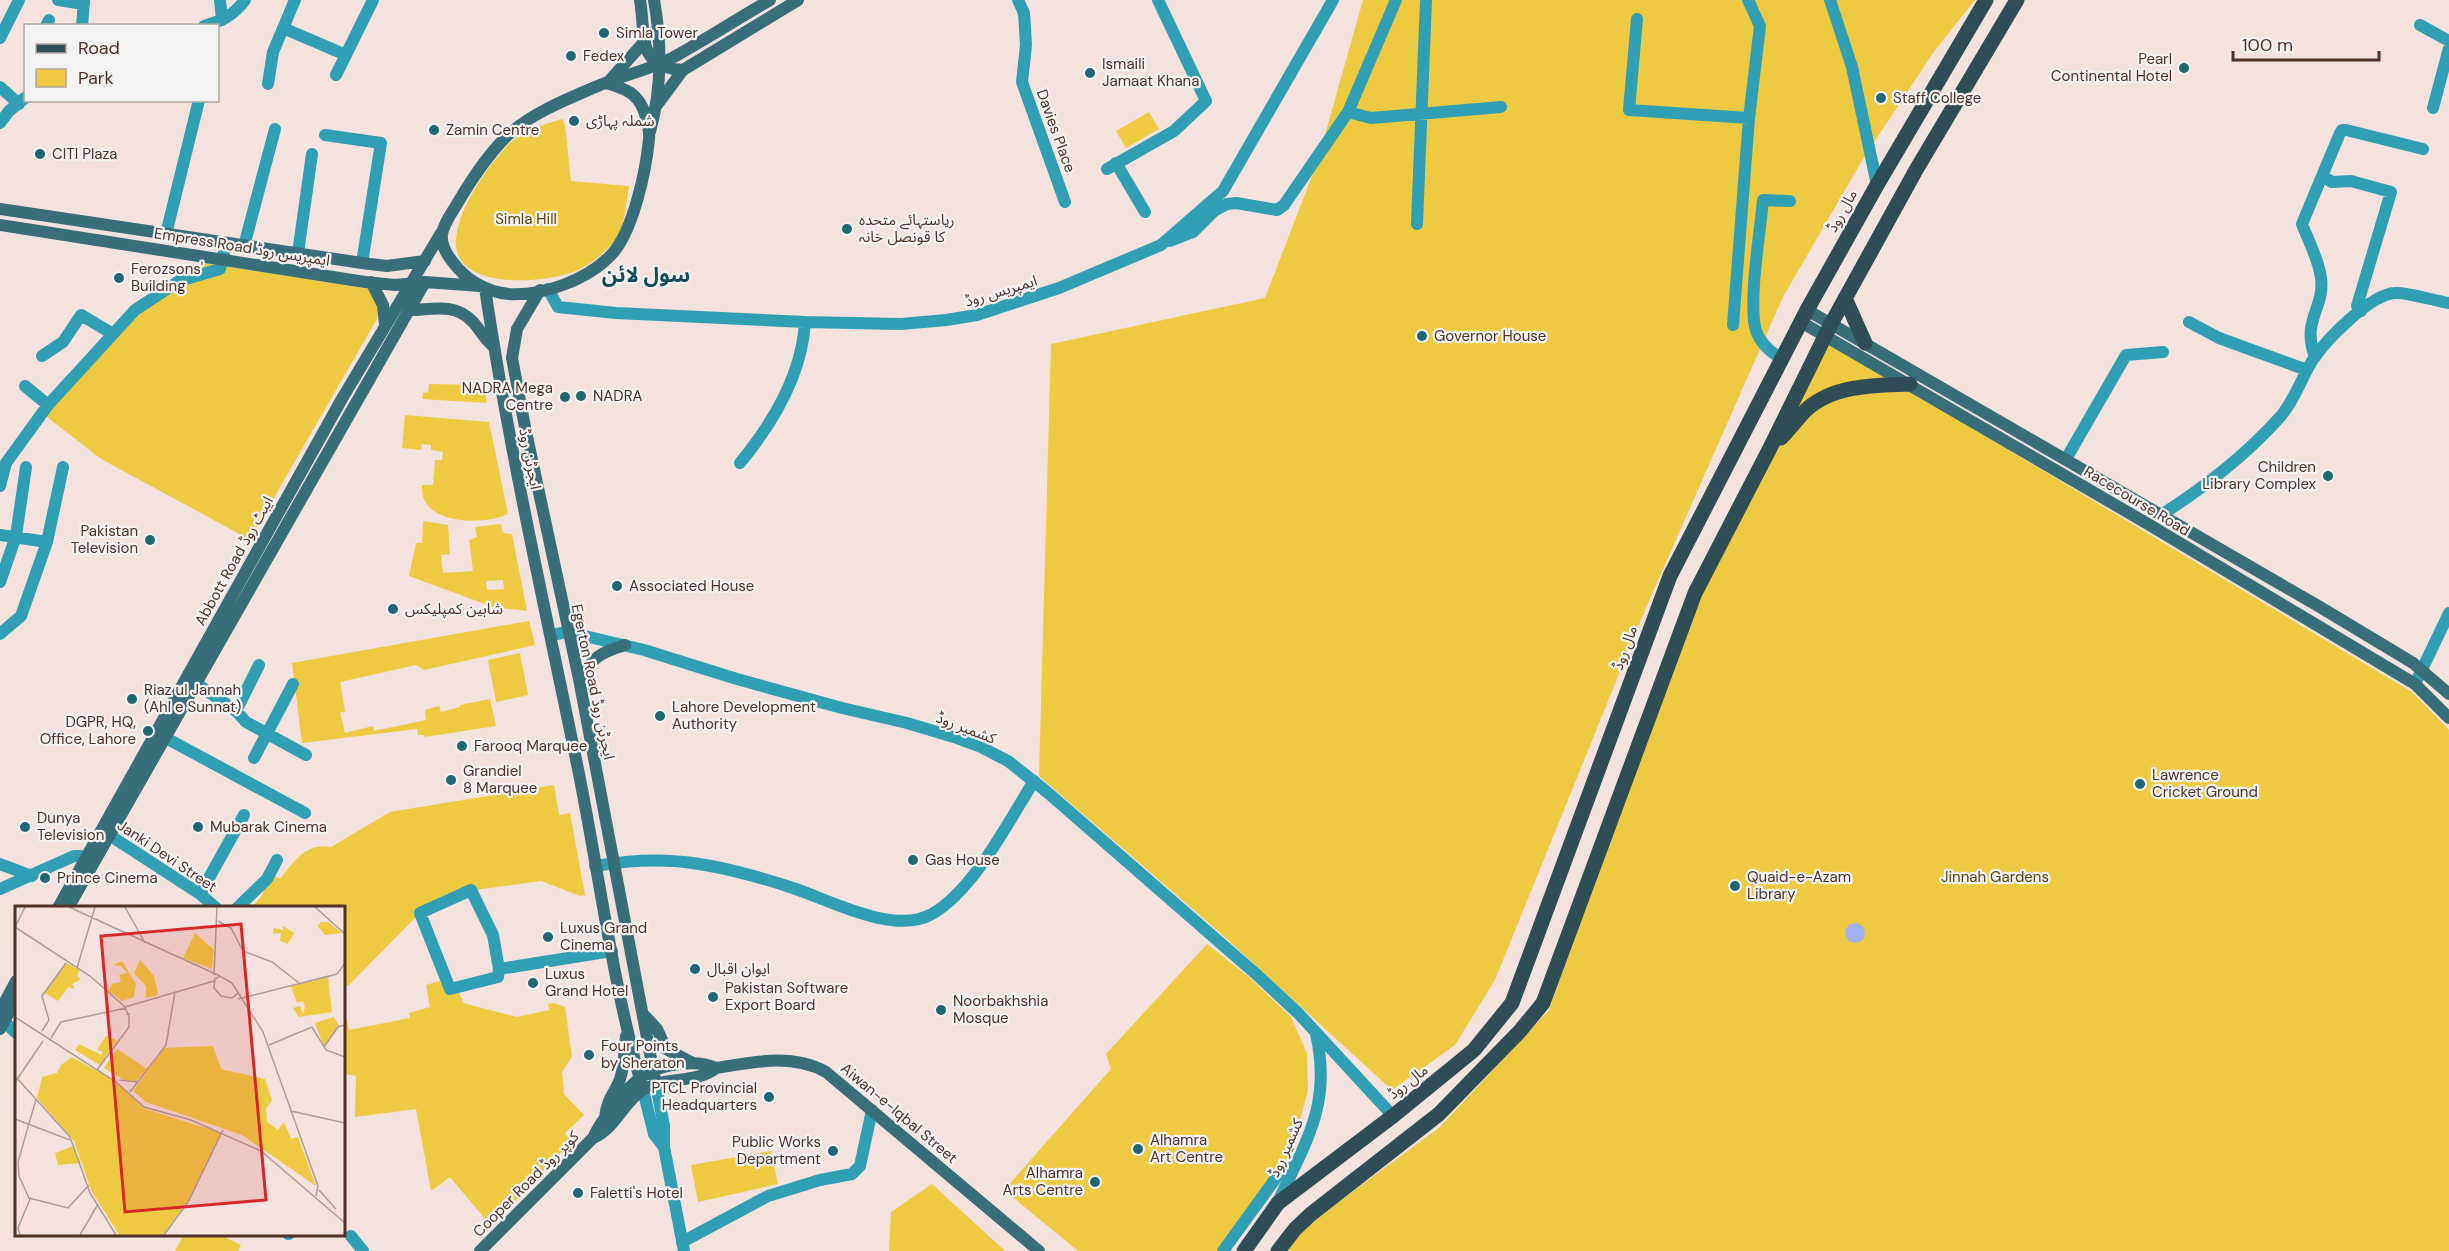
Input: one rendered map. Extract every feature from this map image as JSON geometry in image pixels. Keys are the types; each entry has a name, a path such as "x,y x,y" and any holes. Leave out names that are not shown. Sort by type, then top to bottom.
{"main road":[{"path":"640,0 647,53 670,70 683,70"},
{"path":"654,0 660,64 657,105 635,207 623,240 611,255 597,266 581,276 544,290 507,294 482,287 467,277 449,258 443,248 441,233 445,222 465,192 508,136 534,118 607,83 660,64 770,0"},
{"path":"657,105 683,70 798,0"},
{"name":"مال روڈ","path":"1244,1251 1278,1203 1393,1116 1474,1050 1512,1003 1670,576 1804,316 1876,185 1986,0"},
{"path":"1278,1251 1295,1229 1311,1214 1461,1095 1543,1003 1691,602 1828,329 1916,170 2017,0"},
{"path":"607,83 644,42"},
{"path":"607,83 629,91 638,99 644,113 649,137"},
{"name":"Empress Road ایمپریس روڈ","path":"0,209 362,263 387,266 425,261"},
{"name":"Empress Road ایمپریس روڈ","path":"0,225 403,287 425,282 482,287"},
{"name":"Abbott Road ایبٹ روڈ","path":"106,833 263,551 385,325 403,287 425,261 441,233"},
{"path":"371,282 383,305 385,325"},
{"name":"Abbott Road ایبٹ روڈ","path":"263,551 425,282"},
{"path":"403,287 416,297 432,301 439,307"},
{"name":"ایجرٹن روڈ","path":"482,287 551,635"},
{"name":"Egerton Road ایجرٹن روڈ","path":"544,290 517,329 512,358 579,679 645,1016 656,1085"},
{"path":"1845,298 1865,343"},
{"path":"409,310 439,307 459,312 471,319 483,338 493,346"},
{"name":"Racecourse Road","path":"1804,316 1828,329 1910,384 2415,684 2449,718"},
{"name":"Racecourse Road","path":"1828,329 1865,343 2320,607 2423,670 2449,694"},
{"path":"1770,448 1807,409 1825,398 1853,388 1910,384"},
{"path":"551,635 612,951 641,1084"},
{"name":"Abbott Road ایبٹ روڈ","path":"59,906 196,683 212,642"},
{"path":"579,679 600,653 625,645"},
{"name":"Abbott Road ایبٹ روڈ","path":"69,906 89,860"},
{"path":"1,1020 15,984"},
{"path":"1,1020 15,1000"},
{"path":"645,1016 657,1029 666,1049 693,1064"},
{"path":"605,1118 606,1103 618,1083 622,1069 627,1023"},
{"name":"Aiwan-e-Iqbal Street","path":"641,1084 656,1085 707,1075 716,1068 795,1060 810,1064 826,1072 1039,1251"},
{"name":"Aiwan-e-Iqbal Street","path":"641,1084 655,1071 706,1063 716,1068"},
{"name":"Cooper Road کوپر روڈ","path":"593,1138 598,1126 605,1118 641,1084"},
{"name":"Cooper Road کوپر روڈ","path":"480,1251 593,1138 604,1133 641,1084"}],"street":[{"path":"0,38 19,0"},
{"path":"58,0 84,2 82,24"},
{"path":"213,0 220,16"},
{"path":"207,24 237,10 245,0"},
{"path":"268,84 273,52 295,0"},
{"path":"336,75 373,0"},
{"name":"Davies Place","path":"1018,0 1024,13 1026,45 1022,82 1065,202"},
{"path":"1145,212 1111,166 1174,131 1206,101 1158,0"},
{"name":"ایمپریس روڈ","path":"544,290 558,307 805,322 901,324 967,317 1059,288 1161,245 1222,191 1333,0"},
{"path":"1161,245 1193,232 1214,212 1227,204 1236,202 1277,210 1284,205 1348,112 1396,0"},
{"path":"1417,224 1426,0"},
{"path":"1733,325 1749,118 1760,26 1748,0"},
{"path":"1830,0 1852,67 1876,185"},
{"path":"1637,19 1629,110 1749,118"},
{"path":"2420,25 2449,40"},
{"path":"284,28 346,55"},
{"path":"2433,108 2449,48"},
{"path":"0,87 22,101 9,111 0,123"},
{"path":"166,234 199,102"},
{"path":"1348,112 1371,118 1502,107"},
{"path":"244,246 275,129"},
{"path":"2315,357 2310,344 2311,320 2320,298 2321,278 2302,224 2342,130 2423,149"},
{"path":"325,135 381,143 362,263"},
{"path":"298,253 312,154"},
{"path":"2322,176 2332,182 2350,181 2391,192 2357,306 2361,311"},
{"path":"1781,358 1771,353 1755,328 1754,297 1763,200 1790,201"},
{"path":"0,486 6,463 48,405 113,334 144,303 179,281 220,269 226,244"},
{"path":"2161,515 2195,494 2239,460 2283,414 2315,357 2373,301 2395,293 2449,303"},
{"path":"42,356 63,342 81,315 113,334"},
{"path":"740,463 767,426 795,375 802,350 805,322"},
{"path":"2189,322 2219,338 2307,370"},
{"path":"2066,459 2126,355 2163,351"},
{"path":"25,386 48,405"},
{"path":"0,582 16,536 26,467"},
{"path":"0,634 21,616 47,542 63,467"},
{"path":"0,491 22,494"},
{"path":"0,535 47,542"},
{"path":"2415,684 2449,613"},
{"name":"کشمیر روڈ","path":"551,635 568,632 625,645 759,685 957,738 1008,761 1256,974 1316,1033 1393,1116"},
{"path":"236,711 259,665"},
{"path":"196,683 236,711 246,722 306,755"},
{"path":"254,758 293,684"},
{"path":"164,737 305,813"},
{"path":"595,866 634,860 700,864 794,888 864,914 901,921 920,919 931,915 944,905 976,871 1034,781"},
{"path":"200,894 244,815"},
{"name":"Janki Devi Street","path":"106,833 200,894 214,906"},
{"path":"0,889 74,856 89,860"},
{"path":"239,906 267,879 277,860"},
{"path":"0,864 32,876"},
{"path":"471,890 493,935 499,969 498,977 450,989 420,913 471,890"},
{"path":"499,969 612,951"},
{"path":"1,1020 15,1032"},
{"name":"کشمیر روڈ","path":"1278,1203 1313,1130 1320,1099 1323,1070 1316,1033"},
{"path":"641,1084 654,1134 664,1147"},
{"path":"656,1085 664,1126 664,1147 683,1246 768,1196 820,1180 852,1174 860,1166 872,1110"},
{"path":"1223,1251 1281,1171 1294,1167"},
{"path":"351,1236 363,1251"}],"green space":[{"name":"Governor House","path":"1363,0 1975,0 1933,53 1863,159 1783,297 1645,610 1495,980 1455,1045 1392,1090 1218,931 1039,776 1051,344 1265,298 1317,163"},
{"path":"1149,112 1159,129 1126,148 1116,131"},
{"name":"Simla Hill","path":"562,119 565,125 571,181 629,186 623,221 616,239 591,263 561,276 530,280 497,279 470,269 461,260 456,247 462,214 470,197 492,164 512,141 535,128"},
{"path":"206,263 370,289 380,306 377,319 250,539 258,544 101,459 42,413 174,279"},
{"name":"Jinnah Gardens","path":"1827,341 2412,692 2449,730 2449,1251 1284,1251 1298,1232 1440,1127 1549,1010 1695,601"},
{"path":"429,384 484,385 487,403 422,399 423,392 428,393"},
{"path":"405,415 489,422 508,514 497,518 469,521 441,515 430,508 424,498 422,485 433,485 435,460 442,460 443,452 431,450 431,445 422,444 421,450 402,448"},
{"path":"423,521 448,525 450,554 441,555 443,573 473,571 469,540 477,537 475,527 501,524 503,533 512,534 527,611 493,607 409,576 416,543 422,543","holes":["503,580 504,589 487,590 486,581"]},
{"path":"529,621 535,645 424,670 416,665 340,682 345,711 340,713 345,733 373,726 374,731 426,720 425,710 439,706 441,712 460,707 460,705 490,699 496,726 425,737 418,735 417,729 302,743 292,663"},
{"path":"520,653 528,695 496,702 488,660"},
{"path":"554,785 559,815 570,813 585,895 580,896 541,881 474,890 420,913 345,987 345,906 253,906 262,895 270,873 280,879 308,850 322,846 331,847 390,812"},
{"path":"1207,944 1250,978 1291,1017 1307,1053 1308,1091 1291,1152 1273,1180 1218,1251 1078,1251 1004,1190 1111,1069 1106,1054"},
{"path":"446,979 457,987 463,1003 517,1017 549,1010 548,1004 554,1003 565,1007 572,1057 562,1072 564,1094 584,1115 565,1133 571,1142 491,1226 450,1177 431,1191 416,1109 355,1117 356,1076 346,1074 345,1019 347,1018 349,1030 410,1018 409,1013 430,1007 426,985"},
{"path":"771,1151 778,1184 698,1202 691,1165"},
{"path":"932,1184 1005,1251 889,1251 891,1212"},
{"path":"183,1236 222,1236 241,1245 238,1251 175,1251"}],"water":[{"path":"1855,923 1862,926 1865,933 1862,940 1855,943 1848,940 1845,933 1848,926"}],"place":[{"name":"Simla Tower","path":"604,33"},
{"name":"Fedex","path":"571,56"},
{"name":"Pearl Continental Hotel","path":"2184,68"},
{"name":"Ismaili Jamaat Khana","path":"1090,73"},
{"name":"Staff College","path":"1881,98"},
{"name":"شملہ پہاڑی","path":"574,121"},
{"name":"Zamin Centre","path":"434,130"},
{"name":"CITI Plaza","path":"40,154"},
{"name":"ریاستہائے متحدہ کا قونصل خانہ","path":"847,229"},
{"name":"Ferozsons' Building","path":"119,278"},
{"name":"Governor House","path":"1422,336"},
{"name":"NADRA","path":"581,396"},
{"name":"NADRA Mega Centre","path":"565,397"},
{"name":"Children Library Complex","path":"2328,476"},
{"name":"Pakistan Television","path":"150,540"},
{"name":"Associated House","path":"617,586"},
{"name":"شاہین کمپلیکس","path":"393,609"},
{"name":"Riaz ul Jannah (Ahl e Sunnat)","path":"132,699"},
{"name":"Lahore Development Authority","path":"660,716"},
{"name":"DGPR, HQ, Office, Lahore","path":"148,731"},
{"name":"Farooq Marquee","path":"462,746"},
{"name":"Grandiel 8 Marquee","path":"451,780"},
{"name":"Lawrence Cricket Ground","path":"2140,784"},
{"name":"Dunya Television","path":"25,827"},
{"name":"Mubarak Cinema","path":"198,827"},
{"name":"Gas House","path":"913,860"},
{"name":"Prince Cinema","path":"45,878"},
{"name":"Quaid-e-Azam Library","path":"1735,886"},
{"name":"Luxus Grand Cinema","path":"548,937"},
{"name":"ایوان اقبال","path":"695,969"},
{"name":"Luxus Grand Hotel","path":"533,983"},
{"name":"Pakistan Software Export Board","path":"713,997"},
{"name":"Noorbakhshia Mosque","path":"941,1010"},
{"name":"Four Points by Sheraton","path":"589,1055"},
{"name":"PTCL Provincial Headquarters","path":"769,1097"},
{"name":"Alhamra Art Centre","path":"1138,1149"},
{"name":"Public Works Department","path":"833,1151"},
{"name":"Alhamra Arts Centre","path":"1095,1182"},
{"name":"Faletti's Hotel","path":"578,1193"}],"district":[{"name":"سول لائن","path":"646,275"}]}
